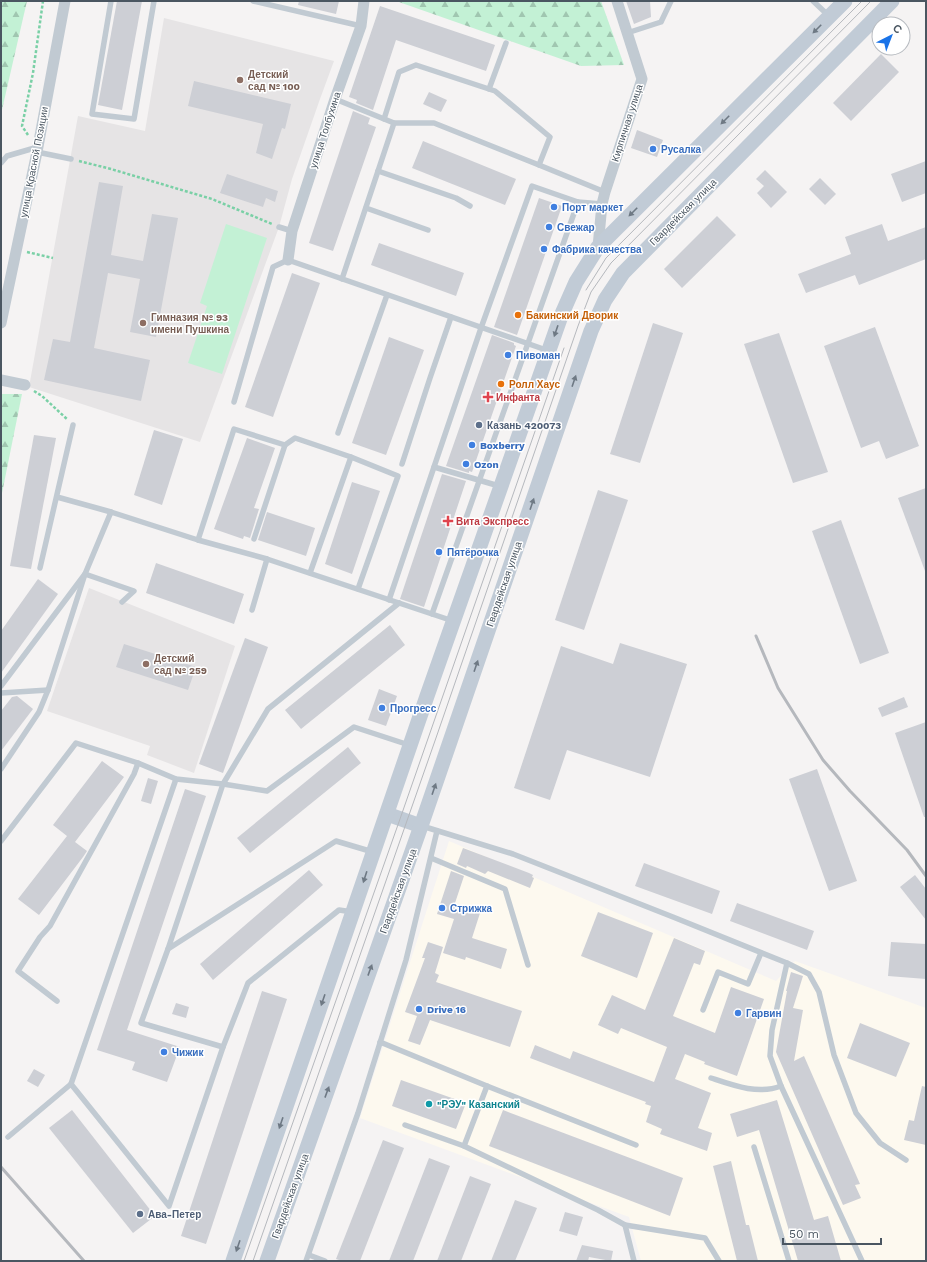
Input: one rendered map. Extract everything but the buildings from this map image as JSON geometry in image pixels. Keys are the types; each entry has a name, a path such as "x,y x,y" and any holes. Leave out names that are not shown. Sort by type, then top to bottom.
{"main road":[{"path":"233,1261 454,621 561,316 576,282 598,247 845,1"},
{"name":"Гвардейская улица","path":"267,1261 421,826 592,331 605,300 623,273 637,258 892,1"},
{"path":"387,814 421,826"}],"street":[{"name":"улица Красной Позиции","path":"1,323 66,1"},
{"name":"улица Толбухина","path":"288,260 292,231 335,99 361,26 364,1"},
{"name":"Кирпичная улица","path":"598,247 602,204 605,192 642,79 617,1"},
{"path":"1,380 25,385"}],"lane":[{"path":"111,1 92,114 134,119 154,1"},
{"path":"253,1 361,26"},
{"path":"627,33 661,22 671,1"},
{"path":"816,2 830,16"},
{"path":"489,89 506,43"},
{"path":"384,119 399,72 416,65 495,91 550,137 539,164"},
{"path":"335,99 394,123 434,123 539,164 605,192"},
{"path":"342,280 394,123"},
{"path":"1,163 7,156 37,150 71,159"},
{"path":"378,171 456,198 470,206"},
{"path":"389,600 481,328 532,186 578,202 602,204"},
{"path":"432,614 578,202"},
{"path":"366,208 428,230"},
{"path":"279,227 292,231"},
{"path":"234,402 274,267 288,260 549,351"},
{"path":"338,433 387,295"},
{"path":"402,464 451,318"},
{"path":"40,568 73,425"},
{"path":"198,540 234,429 285,445"},
{"path":"254,539 285,445 295,438 351,457 398,476 358,589"},
{"path":"310,573 351,457"},
{"path":"434,467 501,487"},
{"path":"57,497 111,512 198,540 267,559 454,621"},
{"path":"1,769 39,712 48,690 85,574 111,512"},
{"path":"252,610 267,559"},
{"path":"85,574 134,591 122,602"},
{"path":"1,686 85,574"},
{"path":"224,1047 141,1023 168,949 223,784 268,709 400,603"},
{"path":"1,693 48,690"},
{"path":"1,841 76,743 138,764 176,779 267,791 354,727 411,746"},
{"path":"57,1001 18,971 40,937 50,926 134,774 138,764"},
{"path":"8,1137 71,1084 176,779"},
{"path":"421,826 513,854 761,952 809,974 819,992 834,1055 856,1113 880,1143 906,1160"},
{"path":"306,1261 358,1113 406,960 437,831"},
{"path":"168,949 336,841 374,852"},
{"path":"431,858 505,889 528,964"},
{"path":"71,1084 169,1206 224,1047 248,983 339,910 354,912"},
{"path":"703,1010 718,972 748,984 761,952"},
{"path":"788,964 772,1030 770,1056 781,1086 862,1261"},
{"path":"380,1042 636,1145"},
{"path":"711,1078 742,1088 773,1089 781,1086"},
{"path":"464,1146 487,1086"},
{"path":"405,1125 464,1146 598,1210 625,1225 705,1238 719,1261"},
{"path":"754,1147 789,1261"},
{"path":"625,1225 634,1261"},
{"path":"309,1255 325,1261"}],"path":[{"path":"37,150 22,126 33,73 43,1"},
{"path":"71,159 111,169 212,199 279,227"},
{"path":"25,385 42,396 73,425"}],"shaded area":[{"name":"Гимназия № 93 имени Пушкина","path":"164,18 334,61 292,179 279,227 200,442 29,387 78,116 145,131"},
{"name":"Детский сад № 259","path":"89,588 235,646 194,773 147,755 150,746 47,711"},
{"path":"449,841 776,981 795,961 926,1008 926,1261 641,1261 629,1217 360,1118"}],"green space":[{"path":"1,1 27,1 1,114"},
{"path":"396,1 601,1 624,65 581,66"},
{"path":"226,224 267,238 222,374 188,363 207,306 200,303"},
{"path":"1,394 22,394 1,498"}],"tram line":[{"path":"586,290 606,258 862,1"},
{"path":"253,1261 591,292 611,263 871,1"},
{"path":"244,1261 564,348"}],"railway":[{"path":"756,636 778,688 823,760 850,791 907,850 926,876"},
{"path":"1,1167 84,1261"}],"place":[{"name":"Детский сад № 100","path":"240,80"},
{"name":"Русалка","path":"653,149"},
{"name":"Порт маркет","path":"554,207"},
{"name":"Свежар","path":"549,227"},
{"name":"Фабрика качества","path":"544,249"},
{"name":"Бакинский Дворик","path":"518,315"},
{"name":"Гимназия № 93 имени Пушкина","path":"143,323"},
{"name":"Пивоман","path":"508,355"},
{"name":"Ролл Хаус","path":"501,384"},
{"name":"Инфанта","path":"488,397"},
{"name":"Казань 420073","path":"479,425"},
{"name":"Boxberry","path":"472,445"},
{"name":"Ozon","path":"466,464"},
{"name":"Вита Экспресс","path":"448,521"},
{"name":"Пятёрочка","path":"439,552"},
{"name":"Детский сад № 259","path":"146,664"},
{"name":"Прогресс","path":"382,708"},
{"name":"Стрижка","path":"442,908"},
{"name":"Drive 16","path":"419,1009"},
{"name":"Гарвин","path":"738,1013"},
{"name":"Чижик","path":"164,1052"},
{"name":"\"РЭУ\" Казанский","path":"429,1104"},
{"name":"Ава-Петер","path":"140,1214"}]}
